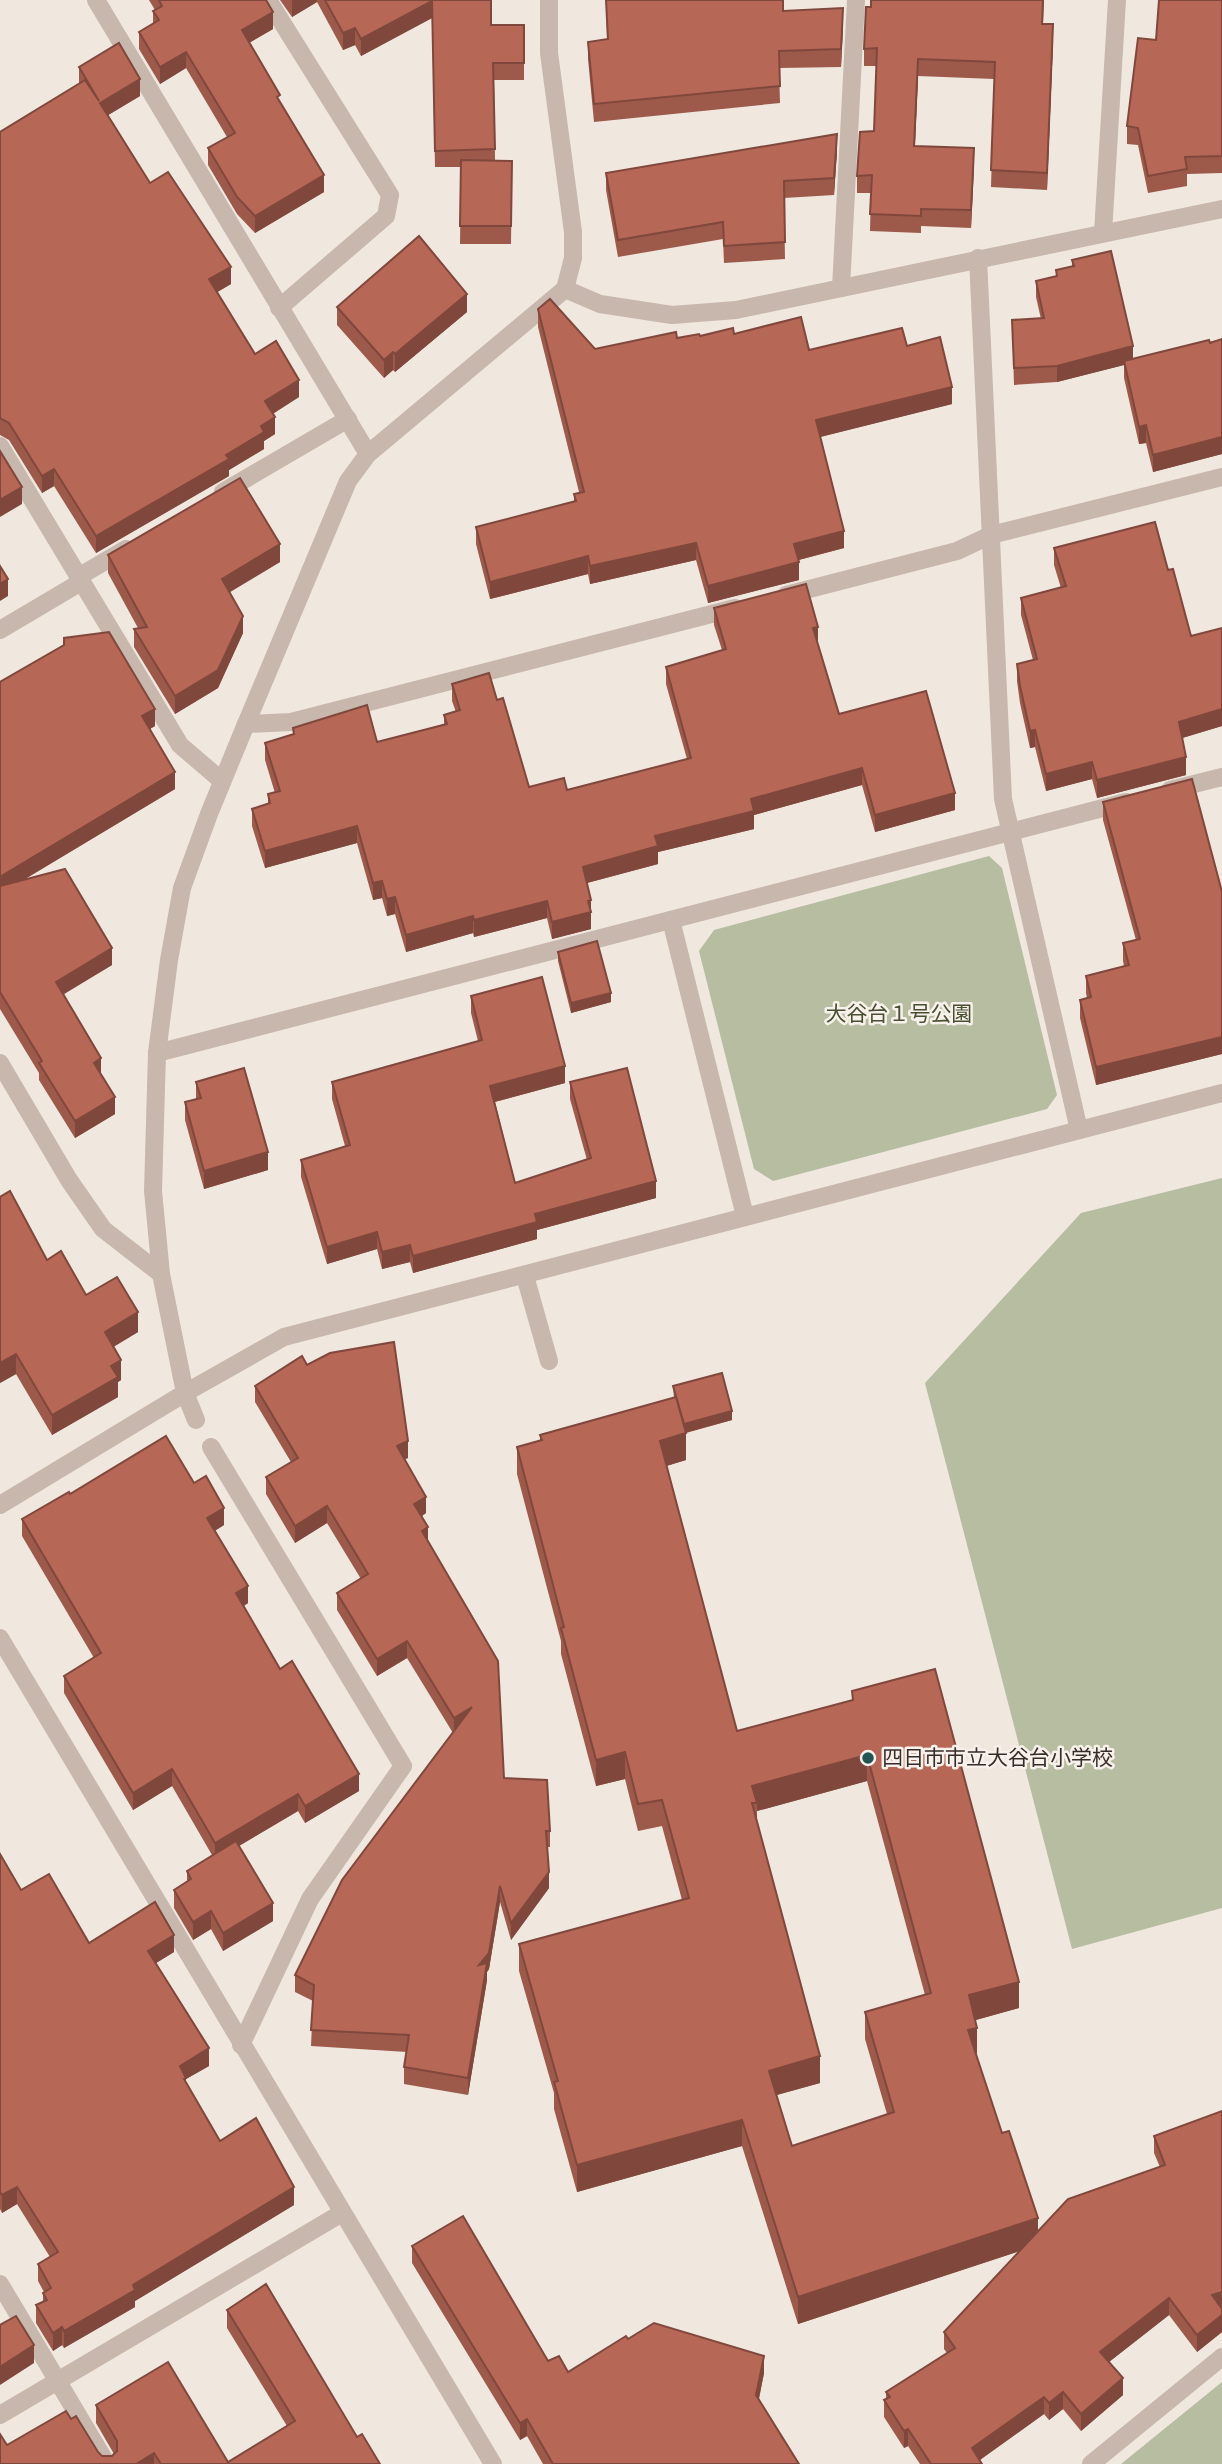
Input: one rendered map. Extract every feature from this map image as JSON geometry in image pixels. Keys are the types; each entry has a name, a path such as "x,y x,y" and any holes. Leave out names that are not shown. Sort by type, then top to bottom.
{"street":[{"path":"96,0 368,454"},
{"path":"268,0 390,195 386,216 279,307"},
{"path":"195,1420 185,1393 161,1274 153,1191 157,1053 182,888 222,781 348,481 368,454 565,289 573,258 573,232 548,53 549,0"},
{"path":"841,288 856,0"},
{"path":"1103,233 1117,0"},
{"path":"565,289 600,304 672,315 736,310 1222,209"},
{"path":"978,258 1003,799 1079,1130"},
{"path":"207,502 348,419"},
{"path":"0,446 180,745 222,781"},
{"path":"246,724 291,722 957,551 991,535 1222,477"},
{"path":"0,630 137,543"},
{"path":"157,1053 1222,777"},
{"path":"671,920 745,1216"},
{"path":"0,1063 69,1180 103,1229 161,1274"},
{"path":"0,1505 185,1393 284,1337 1222,1094"},
{"path":"525,1276 549,1361"},
{"path":"211,1447 402,1766 310,1899 241,2045"},
{"path":"0,1638 493,2464"},
{"path":"0,2415 342,2213"},
{"path":"0,2284 107,2464"},
{"path":"1091,2464 1222,2357"}],"green space":[{"name":"大谷台１号公園","path":"989,856 1002,868 1057,1095 1047,1109 773,1181 754,1169 699,951 714,930"},
{"path":"1222,1178 1222,1908 1072,1949 925,1383 1081,1213"},
{"path":"1222,2382 1222,2464 1121,2464"}],"building":[{"path":"159,0 266,0 273,12 242,30 280,95 277,97 324,175 255,216 237,197 208,148 235,133 186,52 160,67 139,32 159,20 153,11 162,6"},
{"path":"325,0 491,0 491,25 524,25 524,63 493,63 495,149 435,151 432,1 361,39 355,28 343,33"},
{"path":"606,0 783,0 783,11 843,8 841,49 779,51 780,86 594,104 588,42 608,39"},
{"path":"871,0 1043,0 1042,24 1053,24 1047,173 991,170 995,62 918,59 914,146 974,148 971,210 921,209 921,216 870,214 872,175 857,176 860,132 874,131 877,48 864,49 866,7 871,7"},
{"path":"1159,0 1222,0 1222,156 1185,157 1187,169 1148,176 1138,128 1127,126 1138,38 1156,40"},
{"path":"119,43 140,79 100,103 150,183 168,172 231,267 209,279 255,354 276,341 299,380 265,401 275,417 261,426 264,432 226,455 229,459 96,536 54,469 42,476 9,423 0,418 0,132 85,80 99,101 79,67"},
{"path":"837,134 834,178 784,181 785,242 724,246 723,222 618,240 606,173"},
{"path":"461,160 512,161 511,226 460,226"},
{"path":"419,236 467,294 395,354 393,352 384,360 337,307"},
{"path":"1111,251 1133,346 1057,366 1014,368 1012,320 1044,318 1036,281 1057,276 1056,270 1074,266 1072,260"},
{"path":"550,299 595,349 676,332 677,338 733,328 734,334 801,317 809,350 902,328 907,346 940,337 952,387 816,420 844,531 794,544 799,562 708,586 696,543 590,566 588,556 490,582 476,527 576,501 574,494 584,492 538,309"},
{"path":"1222,339 1222,437 1153,455 1146,425 1139,427 1124,361"},
{"path":"0,451 22,487 0,500"},
{"path":"240,478 280,544 222,579 243,616 218,670 175,696 134,629 147,627 108,555"},
{"path":"1155,522 1168,570 1173,569 1191,636 1222,628 1222,709 1179,722 1186,757 1097,780 1092,762 1046,774 1035,730 1030,731 1020,686 1017,664 1037,659 1021,598 1066,586 1054,548"},
{"path":"0,566 8,579 0,584"},
{"path":"806,584 818,627 813,628 839,714 926,691 955,793 875,815 862,768 751,799 754,811 655,836 658,846 583,867 591,900 588,901 591,912 552,922 547,901 474,920 473,916 406,935 395,897 387,899 382,881 373,883 357,826 265,851 252,809 270,803 268,794 280,791 265,743 294,734 293,728 367,705 377,742 447,724 444,715 460,710 452,684 489,673 497,700 503,698 529,787 564,778 567,790 691,758 666,667 726,649 714,608"},
{"path":"109,632 155,709 142,716 175,772 0,877 0,682 64,645 64,638"},
{"path":"1192,779 1222,892 1222,1037 1096,1067 1080,1000 1091,997 1086,976 1129,965 1123,943 1140,939 1103,802"},
{"path":"65,869 112,948 56,982 101,1058 94,1063 115,1097 75,1121 0,992 0,886"},
{"path":"597,941 611,993 571,1003 558,952"},
{"path":"542,977 565,1066 490,1086 515,1183 591,1158 570,1082 627,1068 656,1181 535,1214 537,1222 413,1256 410,1245 382,1252 377,1232 327,1247 301,1160 350,1145 332,1082 482,1040 471,996"},
{"path":"244,1068 268,1152 204,1171 185,1102 201,1098 196,1082"},
{"path":"10,1191 47,1260 61,1251 86,1295 117,1277 138,1312 105,1332 121,1360 111,1366 118,1377 52,1415 16,1354 0,1363 0,1197"},
{"path":"394,1342 408,1441 397,1446 426,1497 414,1504 428,1527 422,1531 498,1661 504,1778 547,1780 550,1831 546,1831 549,1872 511,1923 500,1886 489,1953 479,1965 487,1963 468,2078 404,2067 409,2035 311,2030 314,1985 295,1975 342,1880 472,1707 454,1718 407,1641 377,1659 337,1593 368,1574 327,1506 295,1526 266,1477 298,1458 255,1386 302,1356 307,1365 330,1353"},
{"path":"722,1373 732,1411 684,1424 673,1386"},
{"path":"676,1397 686,1433 660,1441 737,1731 853,1700 852,1691 935,1669 1019,1982 969,1995 977,2028 968,2030 1002,2133 1009,2131 1038,2218 798,2297 742,2120 577,2165 554,2082 558,2081 519,1944 689,1898 662,1800 638,1804 625,1752 596,1760 517,1447 542,1440 540,1435","holes":["867,1755 931,1993 865,2012 894,2112 792,2146 769,2071 820,2056 752,1803 757,1803 752,1786"]},
{"path":"166,1436 194,1483 206,1476 224,1508 207,1518 248,1586 236,1593 280,1669 292,1661 359,1774 305,1806 298,1794 215,1843 172,1769 133,1793 64,1676 101,1653 22,1519 69,1492 70,1494"},
{"path":"236,1841 273,1903 223,1933 211,1911 193,1922 174,1890 191,1879 187,1871"},
{"path":"0,1854 21,1890 49,1874 89,1943 155,1902 174,1935 148,1951 209,2048 180,2066 186,2078 184,2079 220,2141 256,2118 294,2187 133,2285 135,2290 64,2331 62,2327 53,2333 36,2305 47,2300 43,2293 51,2288 38,2264 58,2252 17,2187 2,2195 0,2192"},
{"path":"1222,2111 1222,2292 1212,2295 1222,2309 1222,2315 1197,2335 1169,2298 1100,2352 1123,2378 1081,2414 1063,2392 1049,2403 1044,2397 972,2448 982,2464 931,2464 908,2429 904,2431 884,2400 890,2397 886,2392 955,2348 944,2332 1068,2199 1165,2165 1154,2136"},
{"path":"463,2216 548,2361 559,2356 568,2372 626,2336 628,2339 654,2323 764,2356 756,2395 799,2464 553,2464 527,2419 520,2423 412,2246"},
{"path":"266,2284 357,2437 362,2434 380,2464 161,2464 154,2453 136,2464 0,2464 0,2434 7,2445 66,2411 71,2419 76,2416 102,2456 112,2456 117,2451 117,2441 96,2405 168,2362 228,2462 295,2421 227,2310"},
{"path":"16,2316 34,2345 0,2367 0,2325"}],"place":[{"name":"四日市市立大谷台小学校","path":"868,1758"}]}
